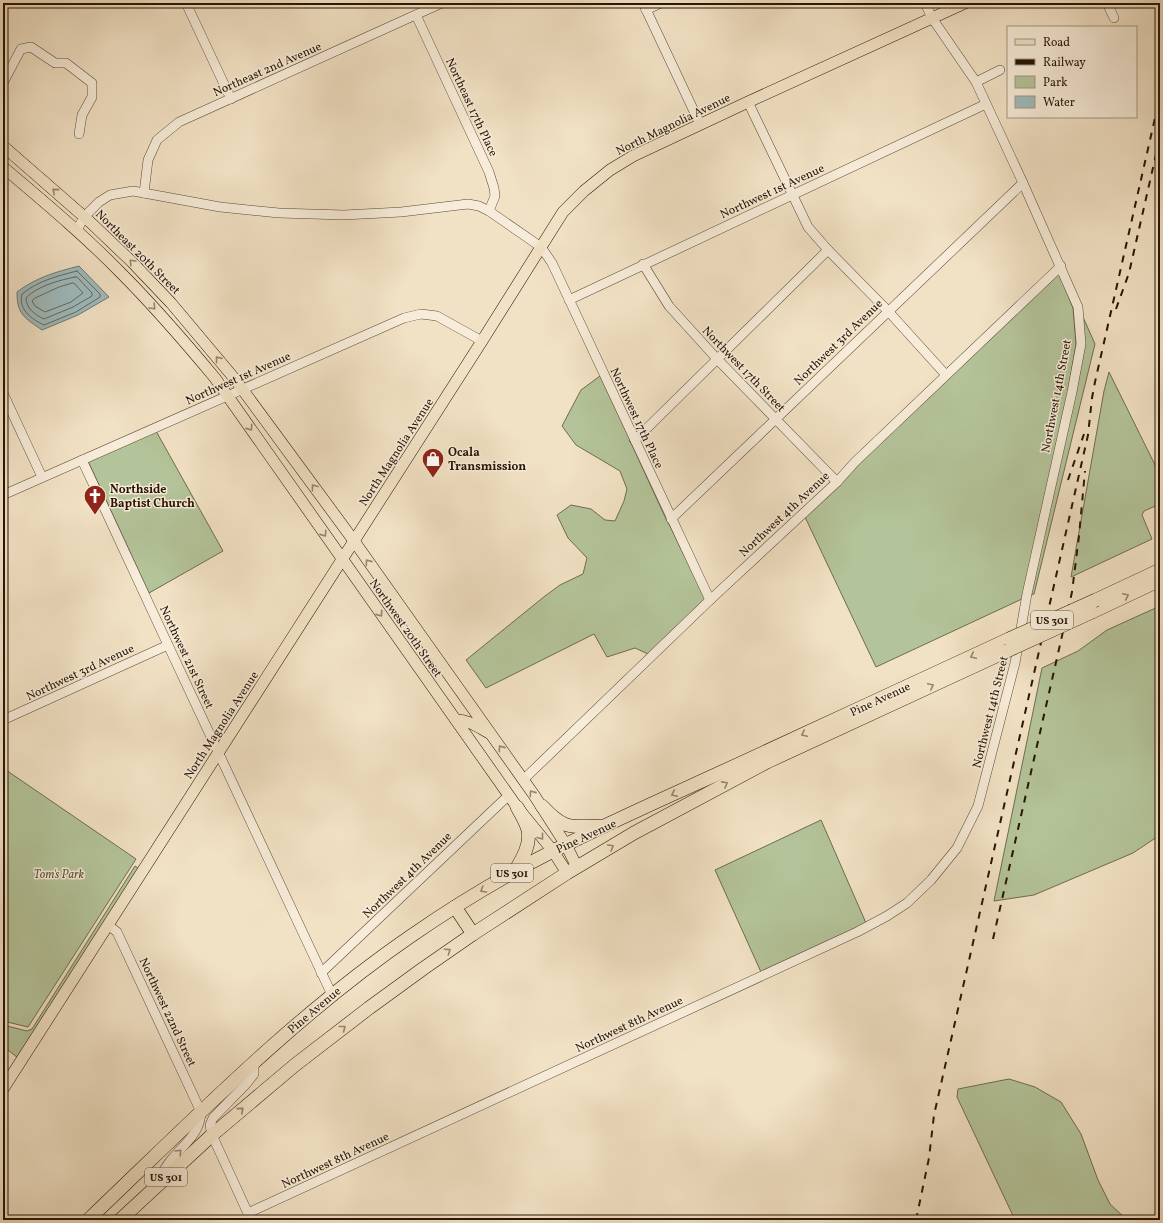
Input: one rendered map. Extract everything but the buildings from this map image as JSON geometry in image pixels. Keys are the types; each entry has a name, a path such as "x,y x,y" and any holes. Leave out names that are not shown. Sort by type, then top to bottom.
{"highway":[{"name":"Pine Avenue","path":"1094,606 1160,570"},
{"name":"Pine Avenue","path":"88,1220 294,1026 332,994 410,937 455,907 553,851 695,784 1094,606 1160,580"},
{"name":"Pine Avenue","path":"120,1220 212,1135 295,1065 368,1008 473,934 572,870 701,797 767,762 1008,645"},
{"path":"695,784 701,797"},
{"path":"515,872 524,855 528,841 528,829 517,806"},
{"path":"542,806 554,819 564,824 575,827 607,826"},
{"path":"455,907 473,934"}],"main road":[{"name":"North Magnolia Avenue","path":"3,1089 219,753 563,212 584,191 610,170 633,156 965,3"},
{"name":"Northeast 20th Street","path":"3,146 84,217 132,262 171,303 234,378 242,390"},
{"path":"3,167 77,230 122,273 192,350 228,396"},
{"name":"Northwest 20th Street","path":"242,390 354,541 542,806 566,845 572,870"},
{"name":"Northwest 20th Street","path":"228,396 509,795 553,851 572,870"},
{"path":"456,720 463,720 471,723 491,734"}],"street":[{"path":"186,3 231,99"},
{"name":"Northeast 2nd Avenue","path":"144,193 148,160 157,140 179,122 442,3"},
{"path":"661,3 644,6 700,124"},
{"name":"Northwest 14th Street","path":"925,3 932,18 976,82 1061,266 1078,307 1081,344 1072,392 1027,594 1015,664 978,806"},
{"path":"1107,3 1114,18"},
{"name":"Northeast 17th Place","path":"416,15 489,172 495,196 489,211"},
{"path":"3,83 21,49 31,47 55,63 66,63 92,83 92,97 82,114 79,134"},
{"path":"976,82 1000,70"},
{"path":"748,102 808,227 828,250 888,311 946,375"},
{"name":"Northwest 1st Avenue","path":"569,300 986,104"},
{"name":"Northwest 3rd Avenue","path":"671,519 1023,183"},
{"path":"77,230 84,217 99,202 110,195 133,191 220,207 279,213 344,215 401,212 468,204 479,206 489,211 541,247"},
{"name":"Northwest 17th Place","path":"541,247 552,263 710,600"},
{"path":"635,440 828,250"},
{"name":"Northwest 17th Street","path":"643,264 669,306 717,359 837,482"},
{"name":"Northwest 4th Avenue","path":"523,780 710,600 837,482 855,462 1061,266"},
{"name":"Northwest 1st Avenue","path":"3,495 404,318 421,314 437,316 482,341"},
{"path":"3,393 42,477"},
{"name":"Northwest 21st Street","path":"82,460 332,994"},
{"name":"Northwest 3rd Avenue","path":"3,720 168,645"},
{"name":"Northwest 4th Avenue","path":"322,973 509,795"},
{"name":"Northwest 8th Avenue","path":"250,1217 857,932 886,916 907,903 931,880 957,848 978,806"},
{"name":"Northwest 22nd Street","path":"108,924 118,932 201,1112"},
{"path":"250,1217 212,1135 210,1125 213,1118 254,1074 254,1063"},
{"path":"147,1194 171,1160 194,1134 201,1120 201,1112"}],"green space":[{"path":"1059,273 1073,308 1076,344 1068,391 1022,599 876,667 805,517 843,482 858,464"},
{"path":"1083,317 1095,344 1034,594 1031,595 1065,440"},
{"path":"1109,372 1160,475 1160,504 1144,511 1142,515 1152,539 1071,577 1104,391"},
{"path":"600,376 666,520 705,599 648,654 635,648 607,657 594,634 486,688 466,660 545,596 560,585 583,574 587,558 568,538 557,515 571,505 591,509 605,520 615,521 624,501 627,489 620,471 576,445 562,426 581,390"},
{"path":"156,431 223,551 149,593 88,461"},
{"path":"1160,606 1160,835 1133,853 1034,895 994,901 1042,668 1078,651 1107,630"},
{"name":"Tom's Park","path":"3,768 136,859 28,1027 3,1021"},
{"path":"821,820 866,923 761,972 715,870"},
{"path":"135,866 139,869 18,1058 3,1046 3,1025 27,1031 32,1029"},
{"path":"1009,1079 1035,1087 1061,1102 1081,1134 1098,1180 1110,1204 1127,1220 1015,1220 957,1097 958,1089"}],"water":[{"path":"79,266 109,297 78,315 42,330 23,315 20,311 17,300 17,292 39,279"}],"railway":[{"path":"916,1220 929,1158 934,1115 1088,435 1095,382 1160,96"},
{"path":"1116,309 1129,273 1160,137"},
{"path":"1068,480 1084,434"},
{"path":"993,939 1072,592 1085,471"}],"place":[{"name":"Ocala Transmission","path":"433,478"},
{"name":"Northside Baptist Church","path":"95,516"}]}
